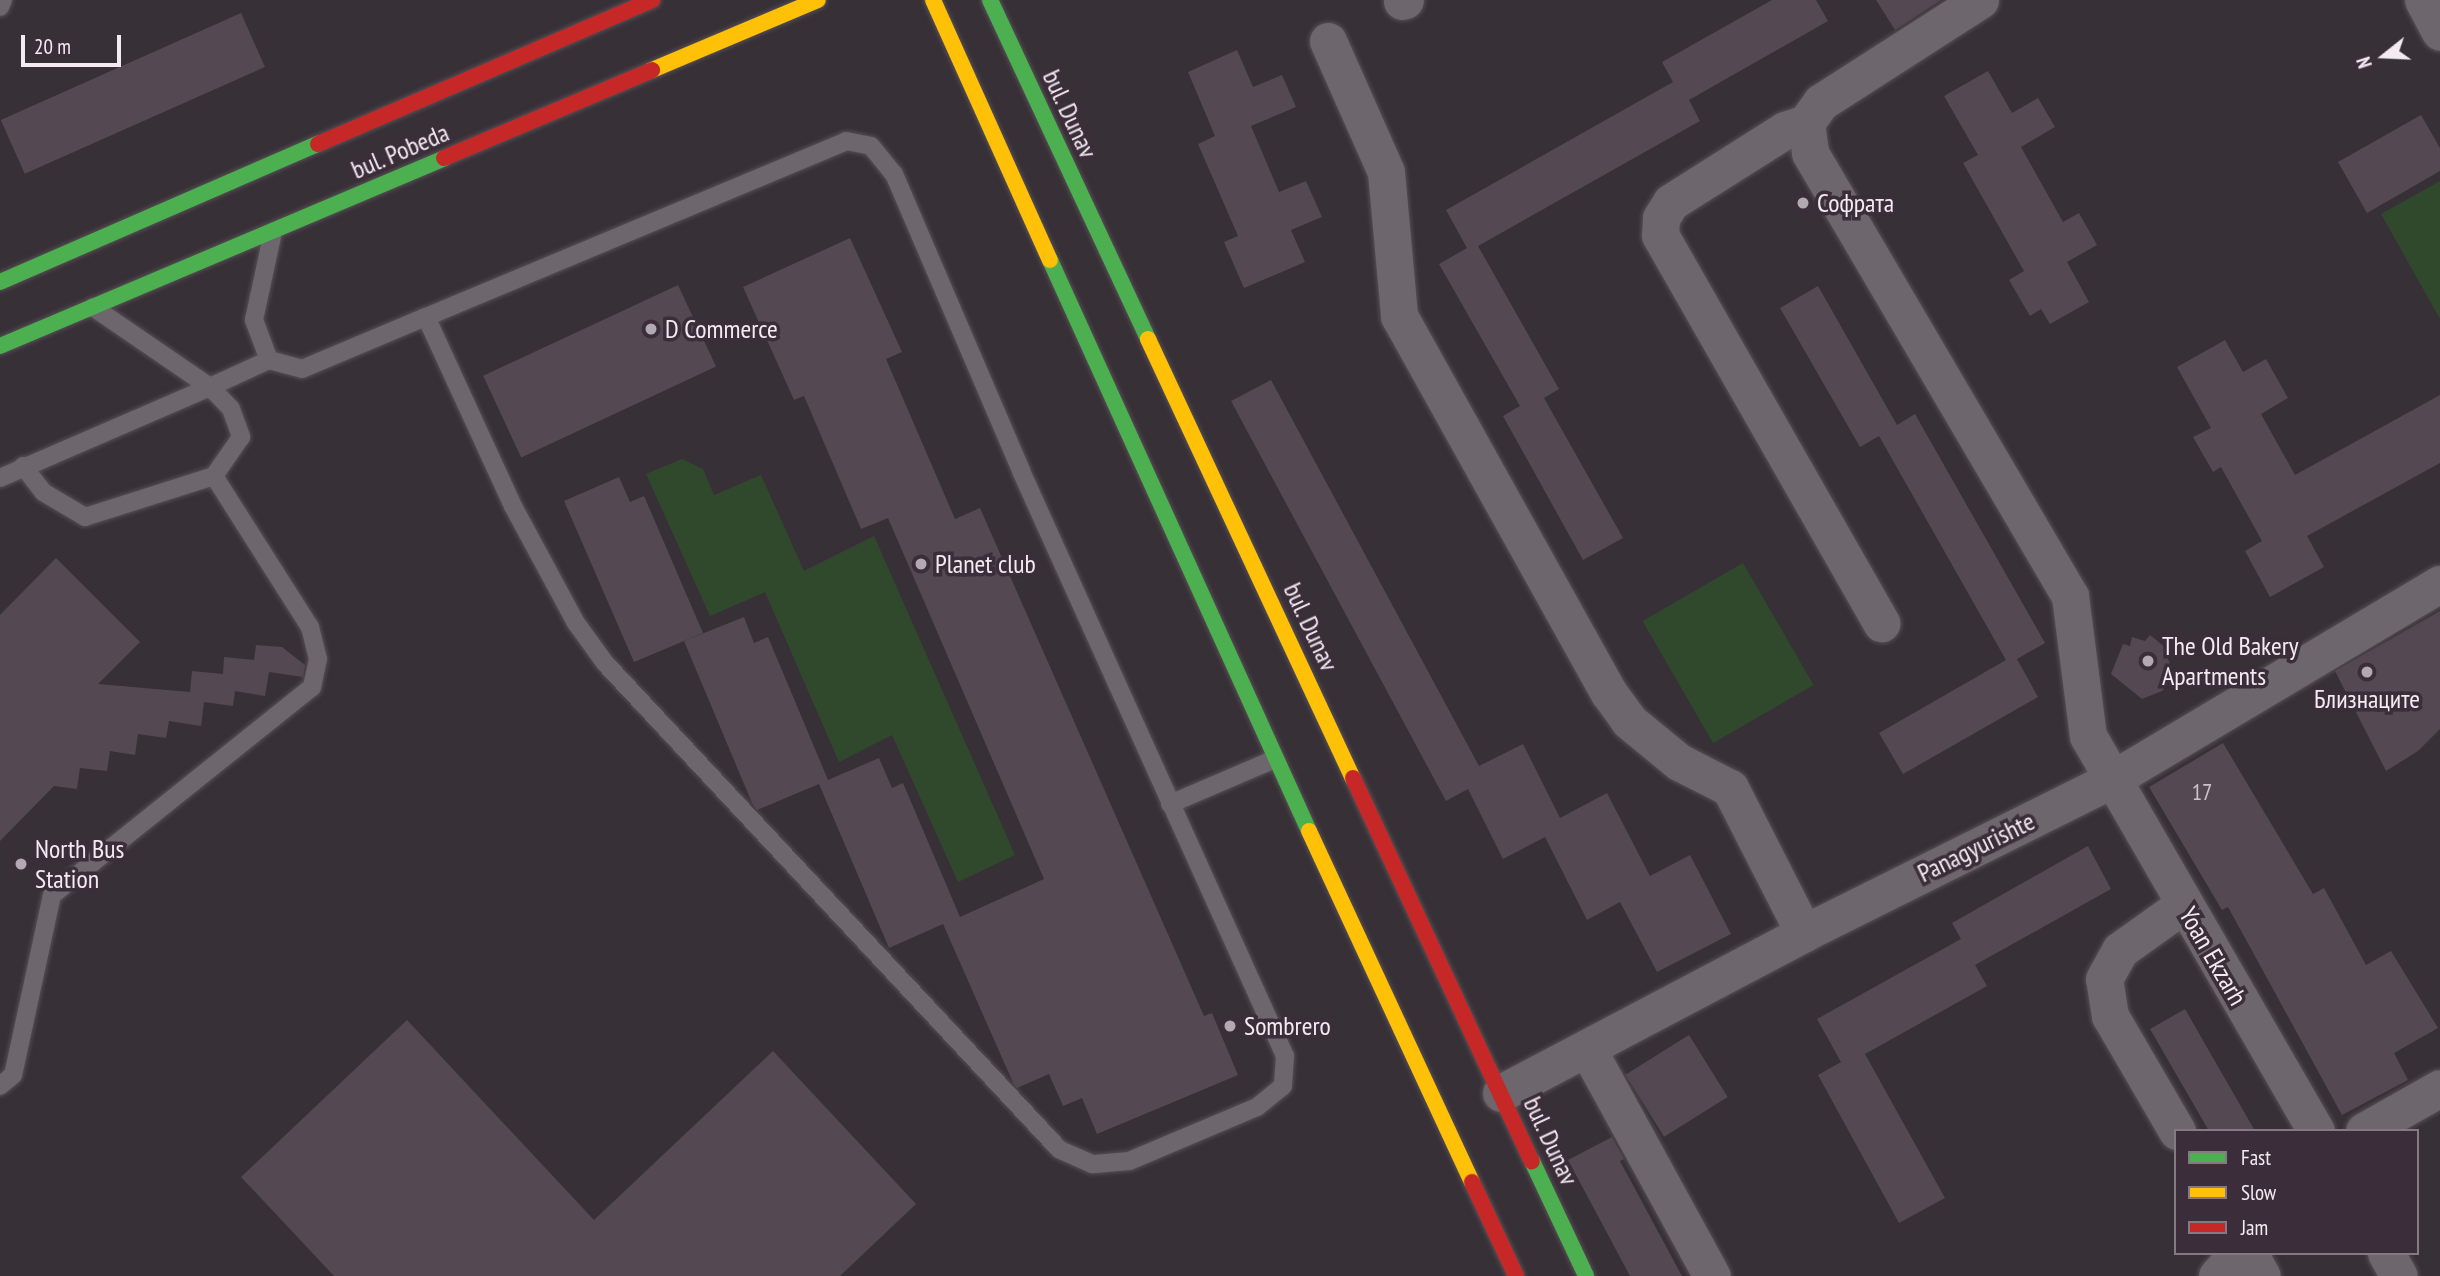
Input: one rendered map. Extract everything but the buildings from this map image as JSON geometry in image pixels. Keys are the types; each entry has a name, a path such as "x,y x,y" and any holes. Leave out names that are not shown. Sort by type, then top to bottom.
{"main road":[{"name":"bul. Pobeda","path":"0,282 652,0"},
{"name":"bul. Pobeda","path":"0,346 818,0"},
{"path":"933,0 1275,759 1516,1276"},
{"name":"bul. Dunav","path":"990,0 1586,1276"}],"street":[{"path":"1881,622 1660,235 1661,218 1671,202 1785,130 1806,123 1821,102 1980,0"},
{"path":"2423,0 2440,32"},
{"path":"1328,41 1385,172 1399,316 1609,693 1629,721 1679,762 1730,788 1804,933"},
{"name":"Yoan Ekzarh","path":"1806,123 1810,153 2070,596 2078,628 2085,725 2111,780 2315,1129"},
{"name":"Panagyurishte","path":"1502,1093 1804,933 2111,780 2440,584"},
{"path":"2176,1129 2110,1016 2104,979 2120,950 2183,905"},
{"path":"1587,1048 1712,1276"},
{"path":"2367,1129 2440,1087"},
{"path":"2217,1276 2236,1255"},
{"path":"2250,1255 2262,1276"},
{"path":"2387,1255 2399,1276"}],"lane":[{"path":"0,7 3,0"},
{"path":"0,478 269,360 302,369 808,154 846,141 871,146 894,174 1170,804 1285,1056 1283,1086 1257,1107 1129,1161 1092,1164 1059,1149 605,663 576,623 513,506 426,317"},
{"path":"269,360 254,320 273,232"},
{"path":"23,466 43,492 85,517 214,477 241,437 231,409 210,387 90,306"},
{"path":"0,1086 13,1074 52,895 312,687 318,659 310,627 214,477"},
{"path":"1170,804 1275,759"}],"green space":[{"path":"2440,181 2440,319 2381,214"},
{"path":"682,459 703,469 714,495 761,475 804,571 874,536 1015,855 958,882 892,735 839,762 765,592 710,616 646,474"},
{"path":"1743,563 1814,685 1713,743 1643,621"}],"traffic: fast":[{"path":"990,0 1148,339"},
{"path":"0,282 318,144"},
{"path":"0,346 444,158"},
{"path":"1050,260 1309,831"},
{"path":"1532,1161 1586,1276"}],"traffic: slow":[{"path":"652,70 818,0"},
{"path":"933,0 1050,260"},
{"path":"1148,339 1353,778"},
{"path":"1309,831 1472,1182"}],"traffic: jam":[{"path":"318,144 652,0"},
{"path":"444,158 652,70"},
{"path":"1353,778 1532,1161"},
{"path":"1472,1182 1516,1276"}],"place":[{"name":"Софрата","path":"1803,203"},
{"name":"D Commerce","path":"651,329"},
{"name":"Planet club","path":"921,564"},
{"name":"The Old Bakery Apartments","path":"2148,661"},
{"name":"Близнаците","path":"2367,672"},
{"name":"North Bus Station","path":"21,864"},
{"name":"Sombrero","path":"1230,1026"}]}
